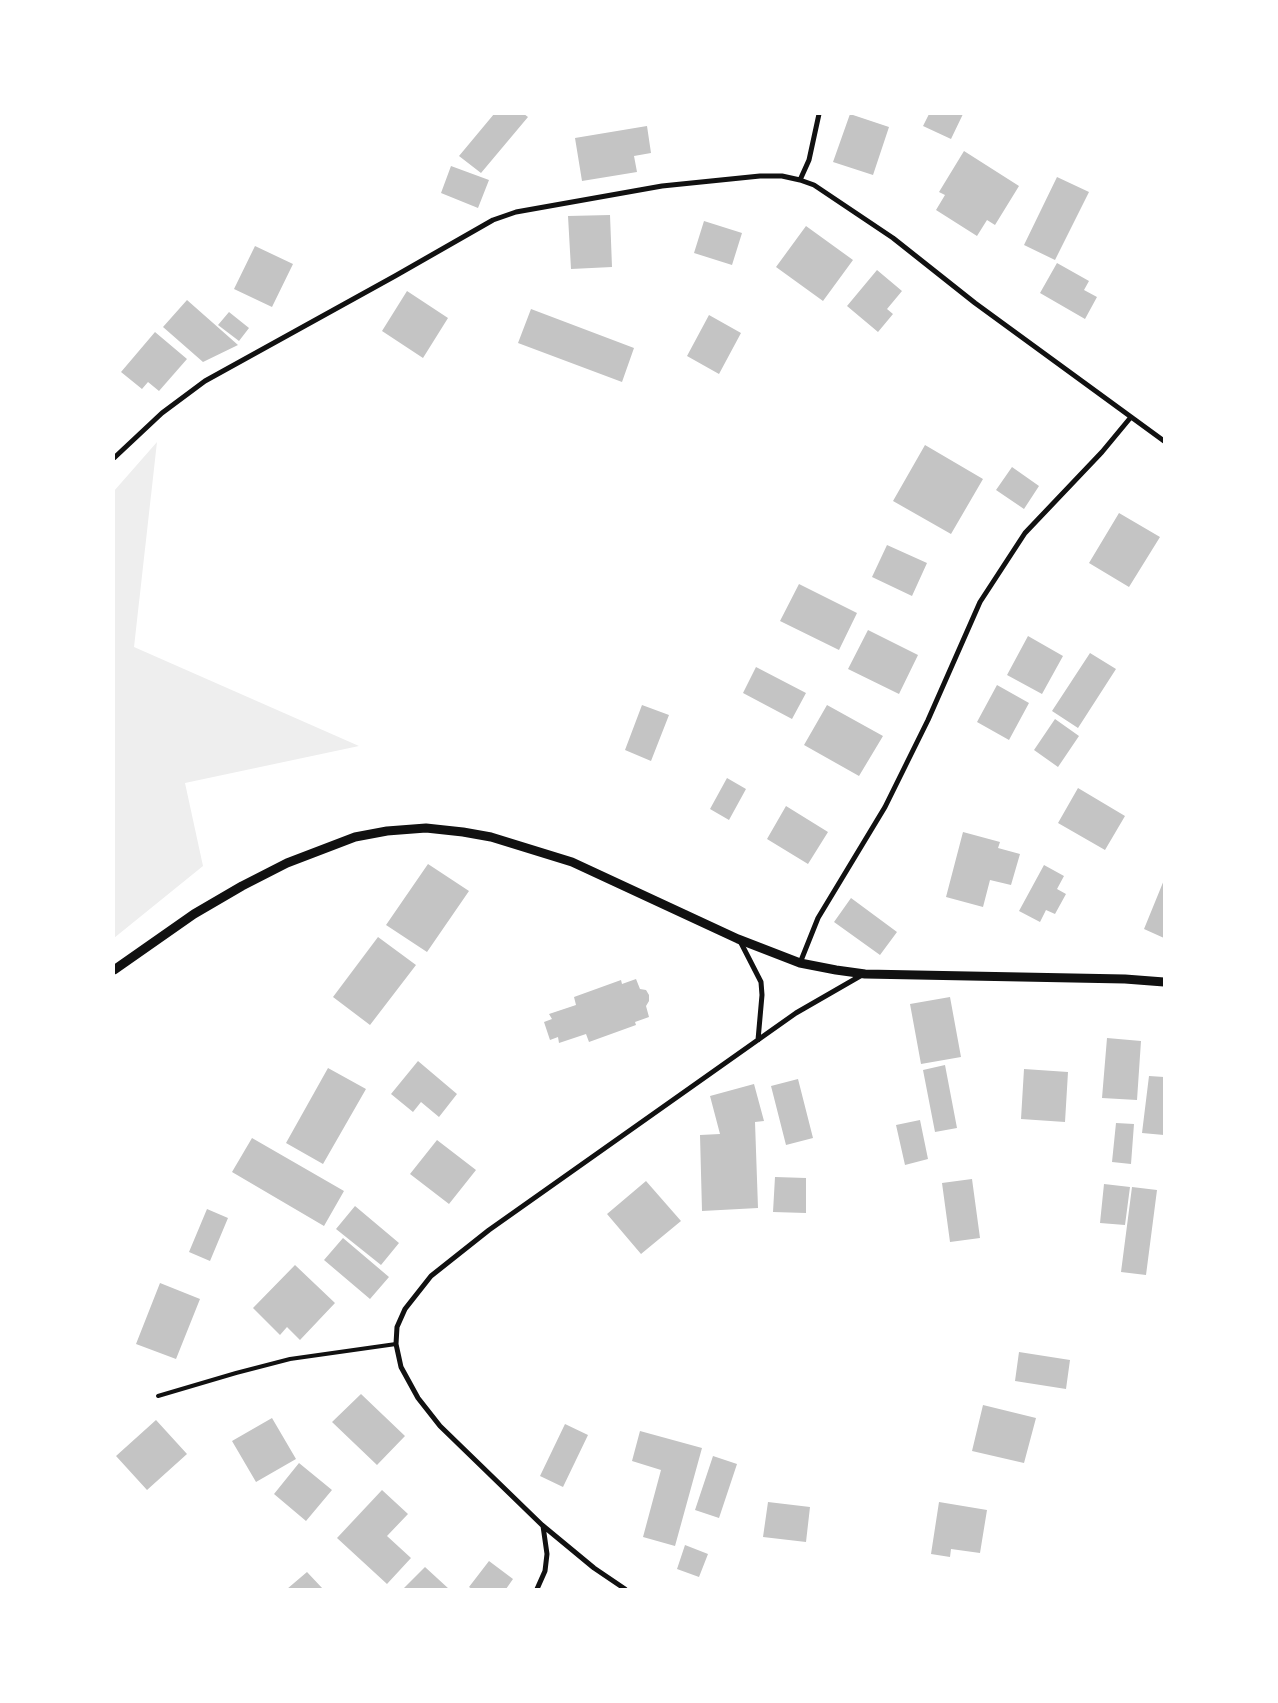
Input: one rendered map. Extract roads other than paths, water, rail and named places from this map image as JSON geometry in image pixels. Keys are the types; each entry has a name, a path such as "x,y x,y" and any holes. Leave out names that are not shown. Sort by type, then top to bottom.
{"street":[{"path":"800,180 809,160 819,114"},
{"path":"114,458 162,413 205,381 493,220 516,212 547,206 698,181 760,176 782,176 814,185 893,238 975,303 1164,441"},
{"path":"800,963 818,918 885,807 928,720 980,602 1025,533 1102,452 1131,417"},
{"path":"114,970 194,914 287,863 355,837 388,831 426,828 491,837 572,862 738,939 800,963 865,974 1125,979 1164,982"},
{"path":"738,939 761,982 762,995 758,1040"},
{"path":"625,1589 594,1568 542,1525 440,1426 418,1398 401,1368 396,1344 397,1328 405,1309 431,1276 489,1230 796,1013 865,974"},
{"path":"537,1589 545,1571 548,1554 542,1525"}],"lane":[{"path":"158,1396 290,1359 396,1344"}]}
